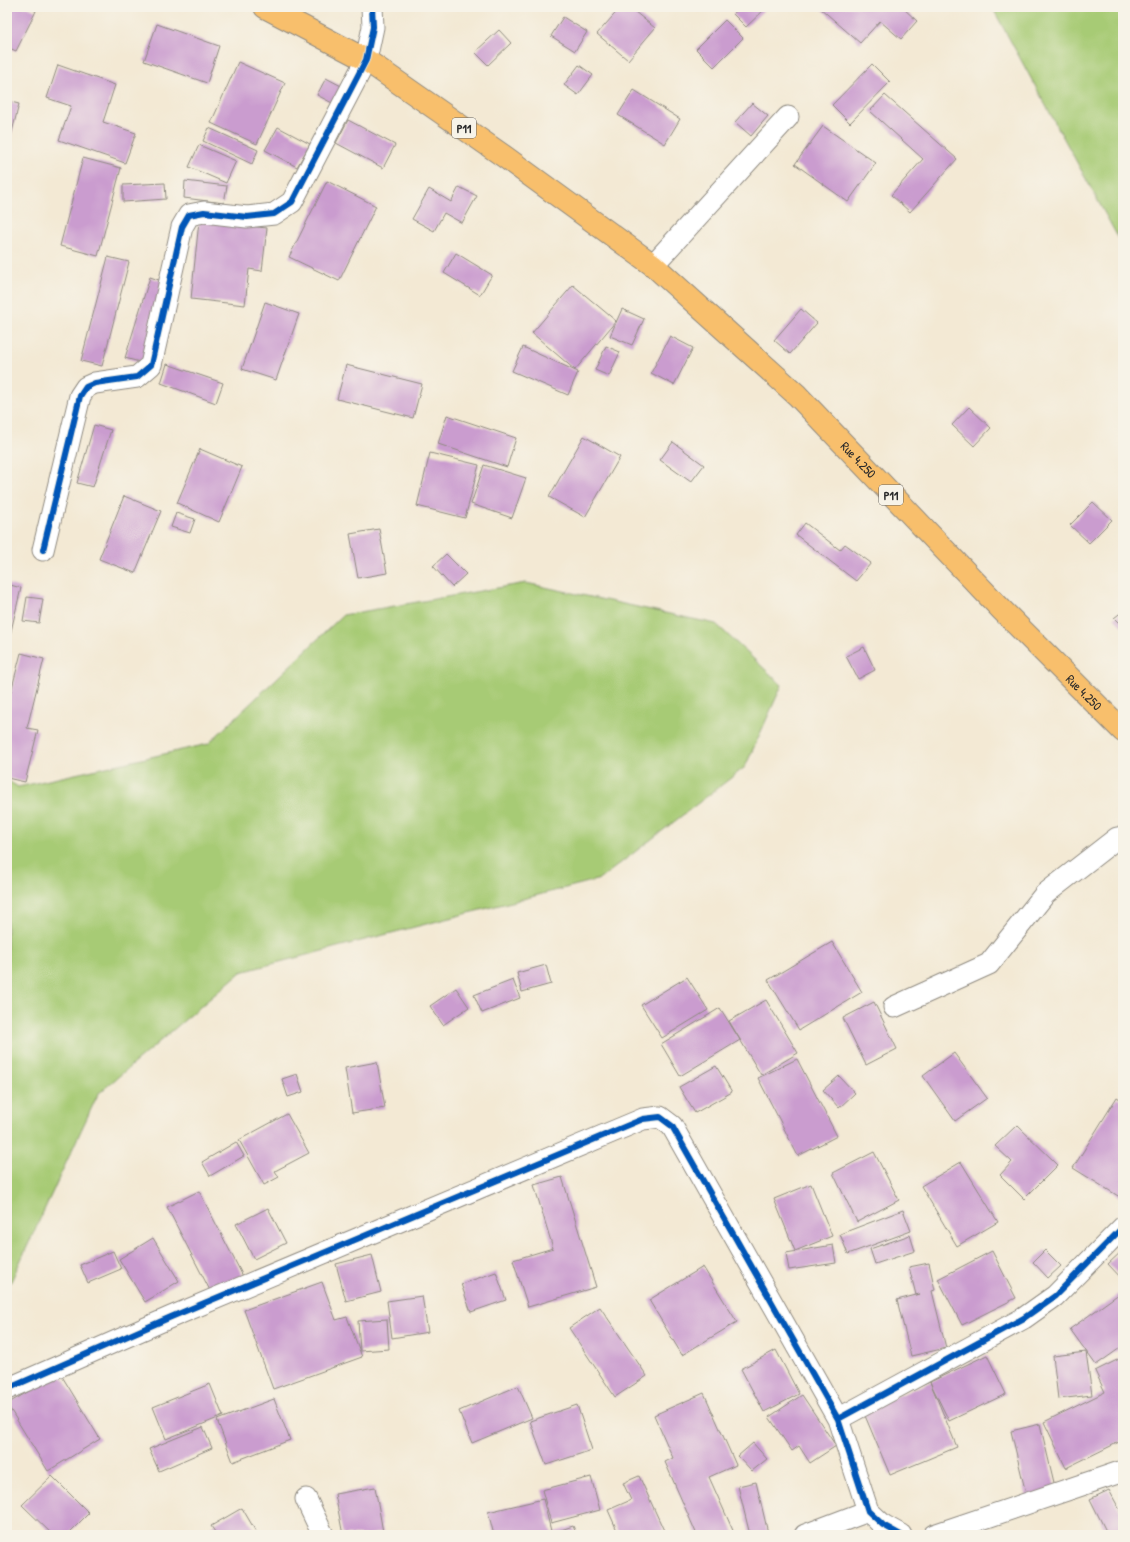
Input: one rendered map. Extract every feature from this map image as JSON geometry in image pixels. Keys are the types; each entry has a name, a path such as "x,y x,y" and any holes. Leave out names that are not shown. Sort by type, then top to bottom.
{"main road":[{"name":"P11","path":"265,7 366,60 505,157 653,265"},
{"name":"Rue 4.250","path":"653,265 796,395 1001,609 1123,731"}],"street":[{"path":"43,550 80,396 86,388 95,383 137,377 151,365 182,227 189,216 204,212 247,217 274,214 292,202 366,60 373,27 372,7"},
{"path":"653,265 788,118"},
{"path":"894,1007 989,964 1045,894 1118,838 1123,837"},
{"path":"7,1389 171,1317 643,1119 660,1117 672,1126 838,1419 868,1511 883,1525 901,1535"},
{"path":"838,1419 1024,1318 1055,1296 1123,1227"},
{"path":"934,1535 1123,1471"},
{"path":"306,1499 324,1535"},
{"path":"805,1535 868,1511"}],"green space":[{"path":"992,7 1123,7 1123,245 1121,243"},
{"path":"526,583 716,624 782,685 745,767 600,879 241,972 98,1094 7,1290 7,780 18,787 208,744 343,615"}],"building":[{"path":"7,7 28,7 36,11 16,51 7,47"},
{"path":"621,7 629,7 655,28 628,60 597,34"},
{"path":"741,7 762,7 765,9 746,27 733,14"},
{"path":"819,7 902,7 917,21 901,39 880,21 860,43"},
{"path":"563,17 587,32 575,51 551,36"},
{"path":"725,20 743,38 714,67 696,49"},
{"path":"157,24 219,46 207,83 144,61"},
{"path":"499,30 511,43 488,65 475,52"},
{"path":"238,62 285,83 257,144 211,123"},
{"path":"872,64 890,82 850,123 832,105"},
{"path":"58,65 115,85 103,122 136,133 125,163 59,140 71,106 47,98"},
{"path":"579,65 593,75 578,95 564,85"},
{"path":"326,78 345,88 336,105 317,95"},
{"path":"634,90 680,119 665,144 618,115"},
{"path":"885,95 957,159 910,212 891,195 923,159 870,111"},
{"path":"7,101 19,104 10,140 7,140"},
{"path":"752,103 768,116 751,136 735,122"},
{"path":"348,120 395,145 383,168 336,143"},
{"path":"823,126 876,163 848,202 795,164"},
{"path":"278,127 310,144 297,167 265,150"},
{"path":"209,128 258,150 252,164 203,141"},
{"path":"199,145 236,161 226,183 189,167"},
{"path":"83,158 121,168 98,256 60,246"},
{"path":"185,181 227,186 224,203 184,198"},
{"path":"327,181 376,206 339,281 289,257"},
{"path":"165,183 166,199 123,202 123,185"},
{"path":"459,187 477,196 462,223 444,213 434,231 412,219 429,189 451,202"},
{"path":"199,221 267,228 262,271 249,269 245,305 191,299"},
{"path":"456,253 492,275 480,295 444,273"},
{"path":"108,257 129,262 102,366 81,361"},
{"path":"150,277 171,284 147,364 125,358"},
{"path":"573,285 616,321 575,370 532,333"},
{"path":"265,302 299,314 276,380 242,369"},
{"path":"622,309 644,319 632,345 610,336"},
{"path":"801,309 817,323 790,354 774,340"},
{"path":"670,336 693,348 674,385 651,373"},
{"path":"606,346 620,352 609,376 595,370"},
{"path":"523,347 578,372 568,395 512,371"},
{"path":"167,364 223,383 216,403 161,383"},
{"path":"346,365 422,384 413,418 337,399"},
{"path":"969,407 991,428 974,446 952,425"},
{"path":"447,415 516,438 507,467 438,444"},
{"path":"94,425 111,430 93,487 77,483"},
{"path":"584,436 620,457 585,517 549,497"},
{"path":"673,442 704,465 691,482 660,460"},
{"path":"200,449 242,467 219,522 177,503"},
{"path":"430,453 479,465 465,518 417,506"},
{"path":"484,465 526,478 512,518 471,504"},
{"path":"124,496 161,511 135,573 99,559"},
{"path":"1093,502 1112,520 1089,543 1070,525"},
{"path":"176,513 195,519 190,533 171,527"},
{"path":"805,523 840,550 845,544 871,563 856,581 796,535"},
{"path":"379,529 387,573 358,578 350,534"},
{"path":"446,554 466,574 452,587 433,566"},
{"path":"7,584 21,588 8,644 7,644"},
{"path":"27,597 43,599 39,623 23,621"},
{"path":"1123,611 1123,627 1114,618"},
{"path":"864,647 875,670 858,679 846,656"},
{"path":"21,653 44,659 27,728 38,730 25,782 7,778 7,707"},
{"path":"832,942 862,992 799,1030 768,980"},
{"path":"546,965 551,984 522,992 517,973"},
{"path":"687,977 708,1010 662,1038 641,1005"},
{"path":"513,980 520,998 482,1013 474,995"},
{"path":"456,988 469,1007 443,1025 430,1006"},
{"path":"766,1000 798,1053 761,1075 729,1021"},
{"path":"874,1002 897,1049 866,1065 843,1018"},
{"path":"720,1008 740,1040 680,1076 661,1044"},
{"path":"954,1053 987,1098 955,1121 923,1076"},
{"path":"797,1059 837,1136 798,1156 758,1078"},
{"path":"377,1062 385,1108 352,1113 345,1068"},
{"path":"716,1066 732,1092 695,1113 679,1087"},
{"path":"297,1074 303,1092 288,1097 282,1079"},
{"path":"839,1076 855,1093 839,1108 823,1090"},
{"path":"1117,1097 1123,1101 1123,1199 1073,1168"},
{"path":"287,1114 309,1153 275,1171 279,1177 264,1185 239,1140"},
{"path":"1017,1125 1058,1165 1024,1199 1000,1175 1012,1162 995,1146"},
{"path":"236,1142 244,1156 210,1176 202,1162"},
{"path":"874,1152 899,1200 857,1222 833,1173"},
{"path":"961,1162 998,1222 957,1246 921,1186"},
{"path":"562,1177 596,1287 528,1307 513,1260 553,1248 534,1185"},
{"path":"811,1184 832,1236 795,1251 774,1199"},
{"path":"199,1191 248,1286 216,1302 167,1207"},
{"path":"268,1208 286,1243 254,1259 236,1224"},
{"path":"903,1210 911,1231 848,1254 840,1234"},
{"path":"910,1235 915,1251 875,1264 870,1249"},
{"path":"153,1238 179,1281 145,1302 119,1259"},
{"path":"833,1245 836,1263 789,1270 786,1253"},
{"path":"1045,1250 1061,1266 1048,1278 1033,1262"},
{"path":"1123,1250 1123,1280 1108,1264"},
{"path":"113,1251 121,1269 88,1283 80,1265"},
{"path":"992,1251 1016,1298 962,1325 938,1279"},
{"path":"372,1255 381,1292 346,1301 336,1264"},
{"path":"929,1263 935,1290 932,1291 946,1348 911,1356 897,1300 920,1294 916,1295 909,1267"},
{"path":"703,1267 737,1322 682,1355 649,1300"},
{"path":"496,1272 506,1300 471,1312 461,1284"},
{"path":"322,1282 336,1320 347,1317 362,1357 273,1389 244,1310"},
{"path":"1123,1291 1123,1346 1096,1365 1070,1329"},
{"path":"422,1296 428,1332 392,1338 387,1301"},
{"path":"600,1307 647,1376 615,1397 569,1328"},
{"path":"387,1319 389,1349 360,1351 358,1321"},
{"path":"776,1350 799,1394 764,1412 741,1369"},
{"path":"1086,1352 1092,1395 1058,1399 1053,1356"},
{"path":"987,1355 1006,1394 949,1421 930,1382"},
{"path":"1123,1357 1123,1440 1066,1468 1044,1422 1105,1392 1095,1371"},
{"path":"60,1373 100,1439 48,1471 7,1404"},
{"path":"930,1382 957,1447 890,1475 863,1411"},
{"path":"210,1384 223,1416 166,1439 153,1407"},
{"path":"518,1386 532,1418 472,1443 459,1411"},
{"path":"704,1393 736,1465 709,1477 735,1535 697,1535 665,1462 673,1458 654,1415"},
{"path":"802,1395 836,1446 810,1463 799,1446 792,1451 769,1417"},
{"path":"274,1399 290,1440 233,1462 217,1420"},
{"path":"577,1405 592,1450 546,1465 530,1421"},
{"path":"1040,1424 1056,1491 1027,1498 1011,1431"},
{"path":"203,1427 212,1448 159,1471 149,1449"},
{"path":"753,1443 767,1459 752,1471 738,1456"},
{"path":"52,1476 89,1513 67,1535 53,1535 22,1505"},
{"path":"639,1476 666,1535 619,1535 608,1510 631,1500 623,1483"},
{"path":"591,1477 600,1510 551,1523 542,1490"},
{"path":"756,1482 768,1533 750,1535 738,1486"},
{"path":"375,1487 383,1532 367,1535 343,1535 335,1494"},
{"path":"1109,1490 1123,1516 1123,1535 1108,1535 1090,1499"},
{"path":"543,1499 552,1535 494,1535 488,1512"},
{"path":"242,1508 258,1535 217,1535 211,1526"},
{"path":"573,1526 577,1535 553,1535 552,1533"}],"cycle path":[{"path":"43,550 80,396 86,387 95,383 137,377 151,365 182,227 189,215 204,212 247,217 274,214 292,202 366,60 373,27 372,7"},
{"path":"7,1389 171,1317 643,1119 660,1117 672,1126 838,1419 868,1511 883,1525 901,1535"},
{"path":"838,1419 1024,1318 1055,1296 1123,1227"}]}
